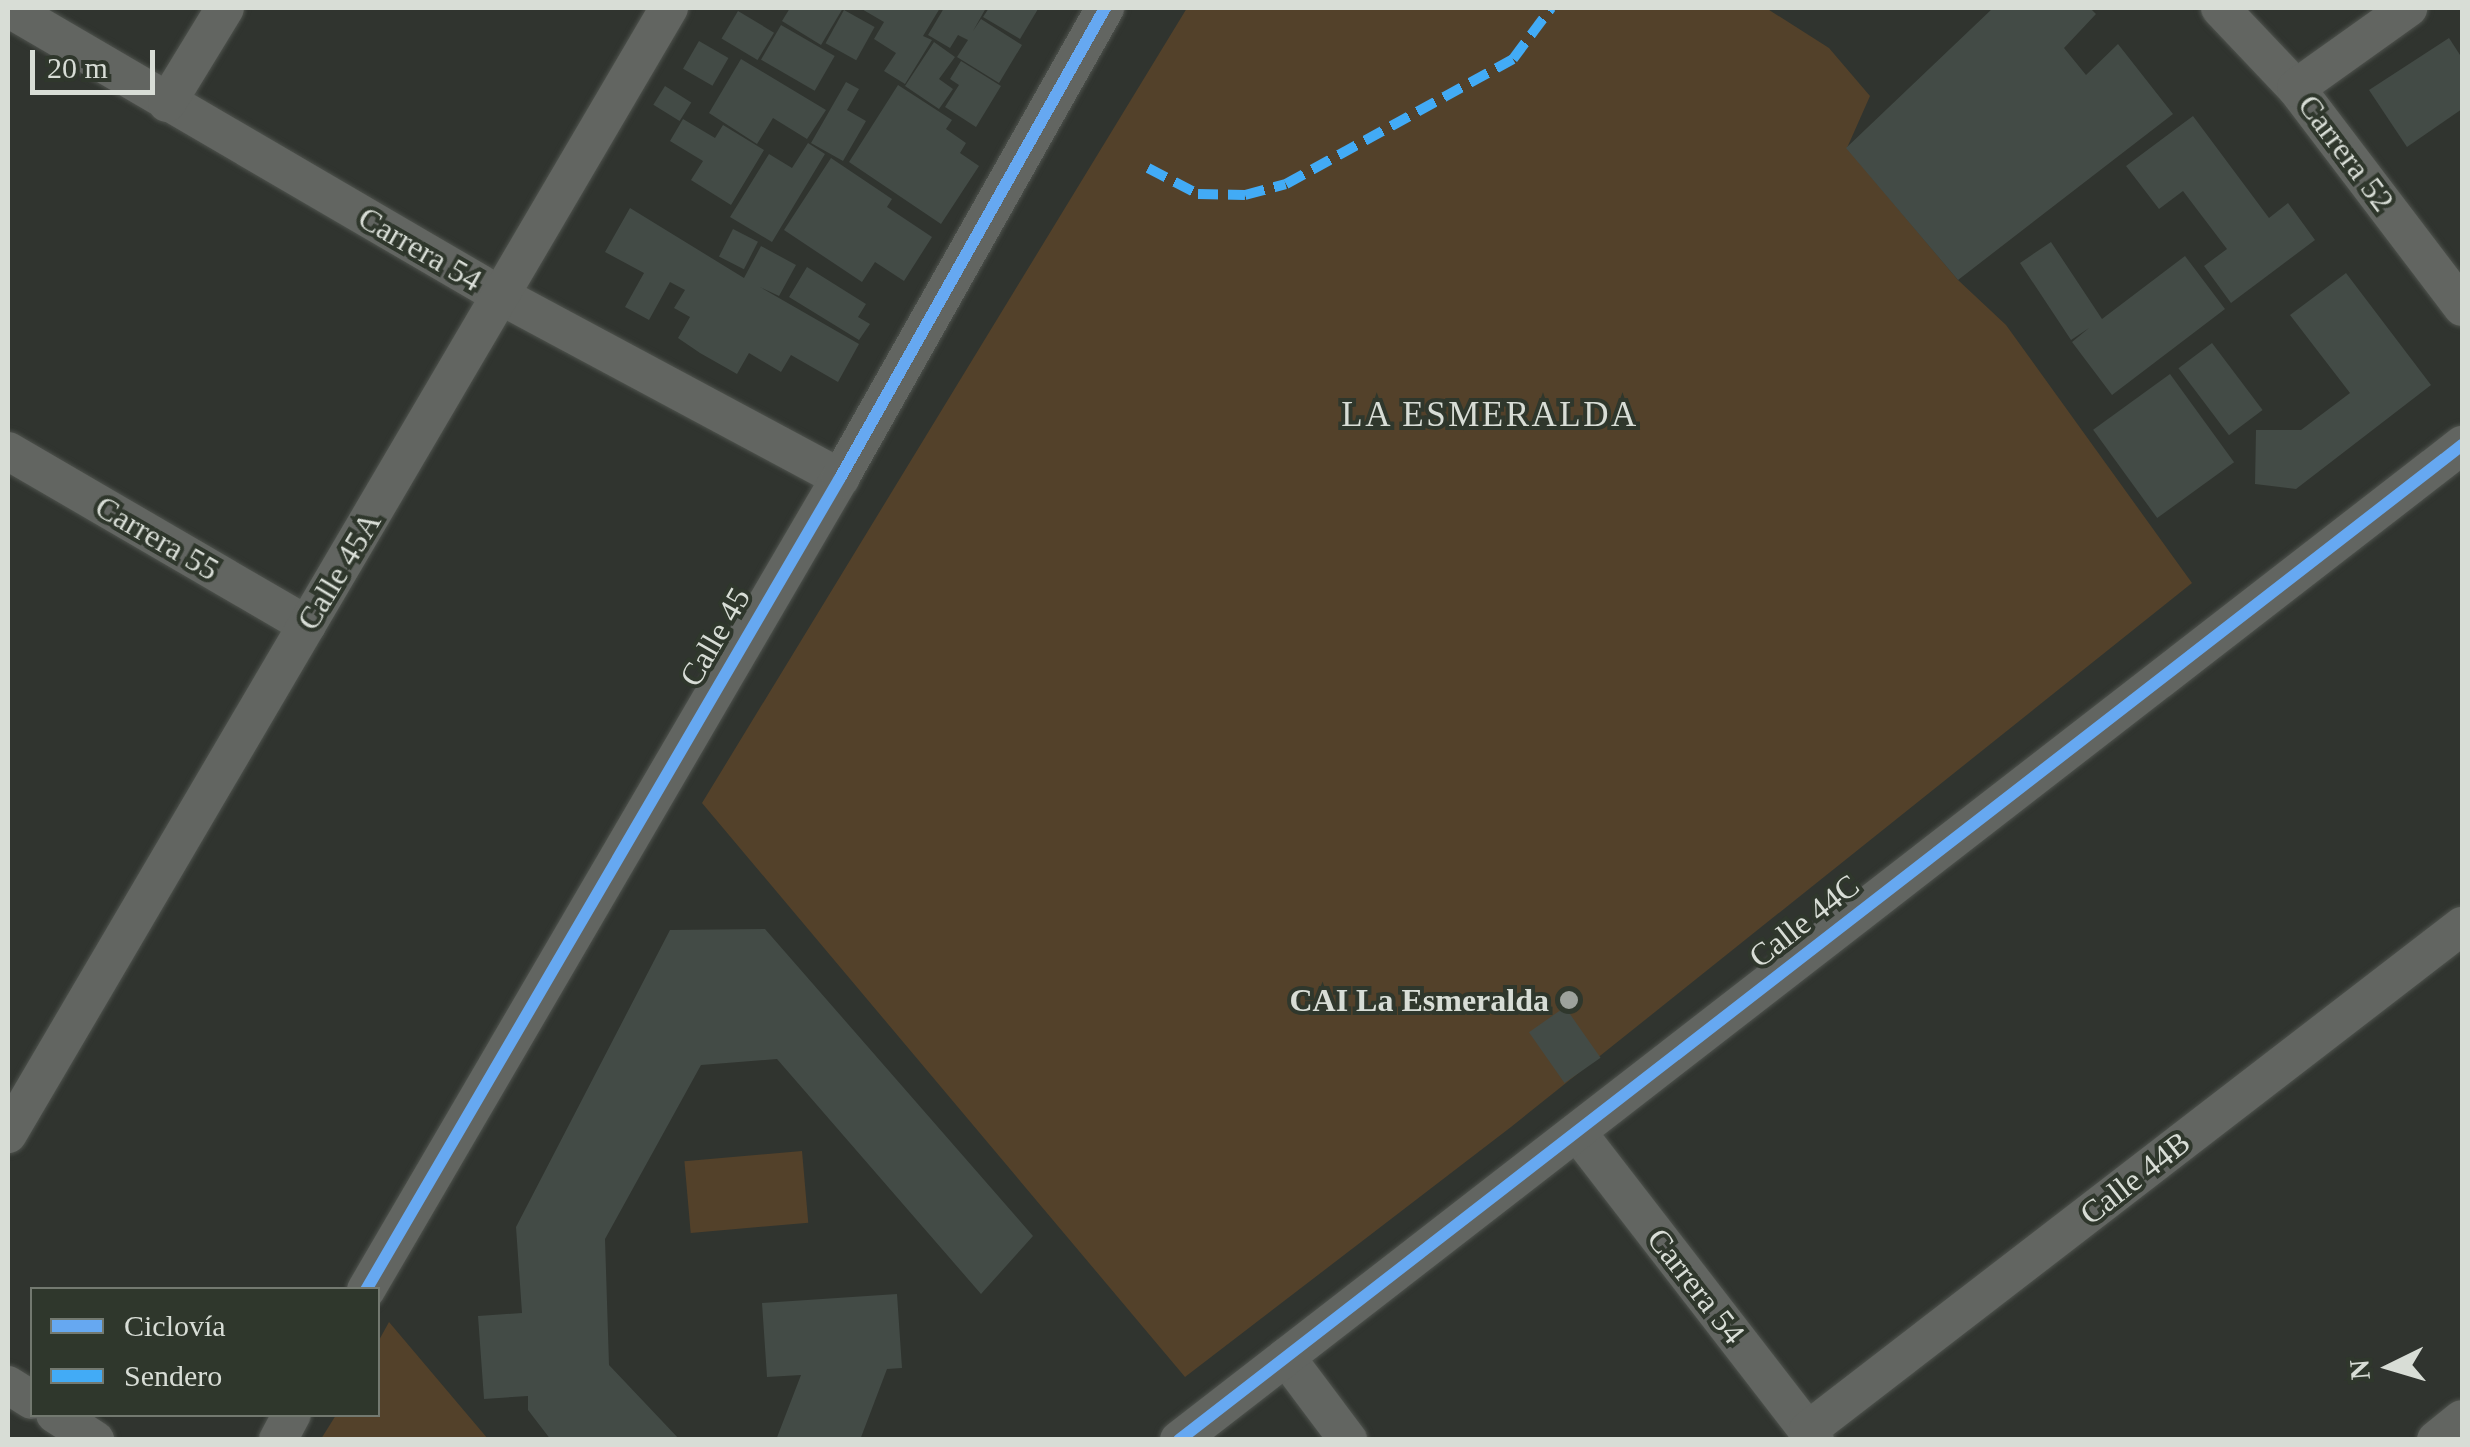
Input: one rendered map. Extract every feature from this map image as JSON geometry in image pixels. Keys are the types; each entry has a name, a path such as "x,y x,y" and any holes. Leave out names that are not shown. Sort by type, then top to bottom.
{"street":[{"name":"Carrera 54","path":"8,8 504,297 840,478"},
{"path":"168,102 225,8"},
{"name":"Calle 45A","path":"8,1134 504,297 669,8"},
{"name":"Calle 45","path":"368,1287 840,478 1105,8"},
{"name":"Carrera 52","path":"2220,8 2296,88 2462,307"},
{"path":"2296,88 2408,8"},
{"name":"Calle 44C","path":"1179,1440 2462,446"},
{"name":"Carrera 55","path":"8,451 307,625"},
{"name":"Calle 44B","path":"1812,1435 2462,928"},
{"name":"Carrera 54","path":"1577,1132 1812,1435"},
{"path":"1286,1357 1348,1440"},
{"path":"8,1385 30,1399"},
{"path":"60,1417 95,1440"},
{"path":"278,1440 290,1417"},
{"path":"2436,1440 2462,1419"}],"shaded area":[{"path":"1187,8 1766,8 1829,48 1870,96 1847,148 1958,280 2006,325 2192,583 1511,1127 1185,1377 702,803"},
{"path":"802,1151 808,1223 691,1233 684,1161"},
{"path":"389,1322 488,1439 321,1439 335,1417 380,1417 380,1338"}],"building":[{"path":"790,8 843,8 821,45 782,21"},
{"path":"860,8 940,8 923,36 932,40 905,84 884,71 896,53 874,39 884,22"},
{"path":"944,8 986,8 973,31 981,19 1022,45 999,83 957,57 968,40 958,35 950,48 928,35"},
{"path":"989,8 1038,9 1020,39 983,17"},
{"path":"1993,8 2090,8 2096,14 2064,48 2086,75 2118,44 2173,114 1958,280 1846,148"},
{"path":"844,10 875,27 856,60 826,43"},
{"path":"738,11 774,33 758,60 722,38"},
{"path":"781,25 835,56 815,91 761,60"},
{"path":"2449,38 2462,58 2462,109 2407,147 2369,90"},
{"path":"699,41 728,58 712,86 683,69"},
{"path":"934,42 955,57 939,79 953,89 939,109 905,86"},
{"path":"741,59 826,110 807,139 773,118 757,144 709,113"},
{"path":"961,61 1001,86 976,127 945,107 959,85 950,79"},
{"path":"846,82 859,89 847,110 866,121 843,161 811,143"},
{"path":"898,85 952,120 946,129 966,143 960,153 979,166 941,224 849,162"},
{"path":"665,86 691,102 680,121 653,105"},
{"path":"2193,116 2269,218 2288,203 2315,240 2231,303 2204,266 2227,249 2183,191 2159,209 2126,166"},
{"path":"683,119 715,138 723,125 764,150 731,205 691,180 703,161 670,141"},
{"path":"808,143 825,154 772,242 730,217 769,154 792,168"},
{"path":"831,158 892,199 887,207 932,237 904,281 875,262 862,282 784,230"},
{"path":"630,208 744,278 761,246 796,265 779,296 760,287 859,344 838,382 791,355 781,372 749,353 737,374 700,353 678,338 690,317 674,308 685,290 670,282 649,320 625,307 644,273 605,252"},
{"path":"733,229 758,242 744,269 719,257"},
{"path":"2051,242 2102,319 2185,256 2225,309 2112,395 2072,342 2089,328 2071,340 2020,263"},
{"path":"807,267 866,304 858,317 870,324 859,340 789,297"},
{"path":"2346,273 2431,385 2296,489 2255,484 2256,430 2301,430 2350,393 2290,315"},
{"path":"2212,343 2263,410 2229,435 2178,368"},
{"path":"2170,374 2234,462 2157,518 2093,430"},
{"path":"765,929 1033,1236 981,1294 777,1059 701,1065 605,1239 609,1365 680,1440 551,1440 528,1410 528,1396 484,1399 478,1316 522,1313 516,1227 670,930"},
{"path":"1565,1007 1601,1058 1565,1083 1529,1032"},
{"path":"897,1294 902,1368 887,1369 860,1440 776,1440 801,1375 767,1377 762,1303"}],"marked path":[{"path":"1148,168 1198,194 1245,195 1286,184 1513,59 1551,8"}],"cycle path":[{"path":"368,1287 840,478 1105,8"},
{"path":"1179,1440 2462,445"}],"place":[{"name":"CAI La Esmeralda","path":"1569,1000"}],"district":[{"name":"LA ESMERALDA","path":"1490,415"}]}
